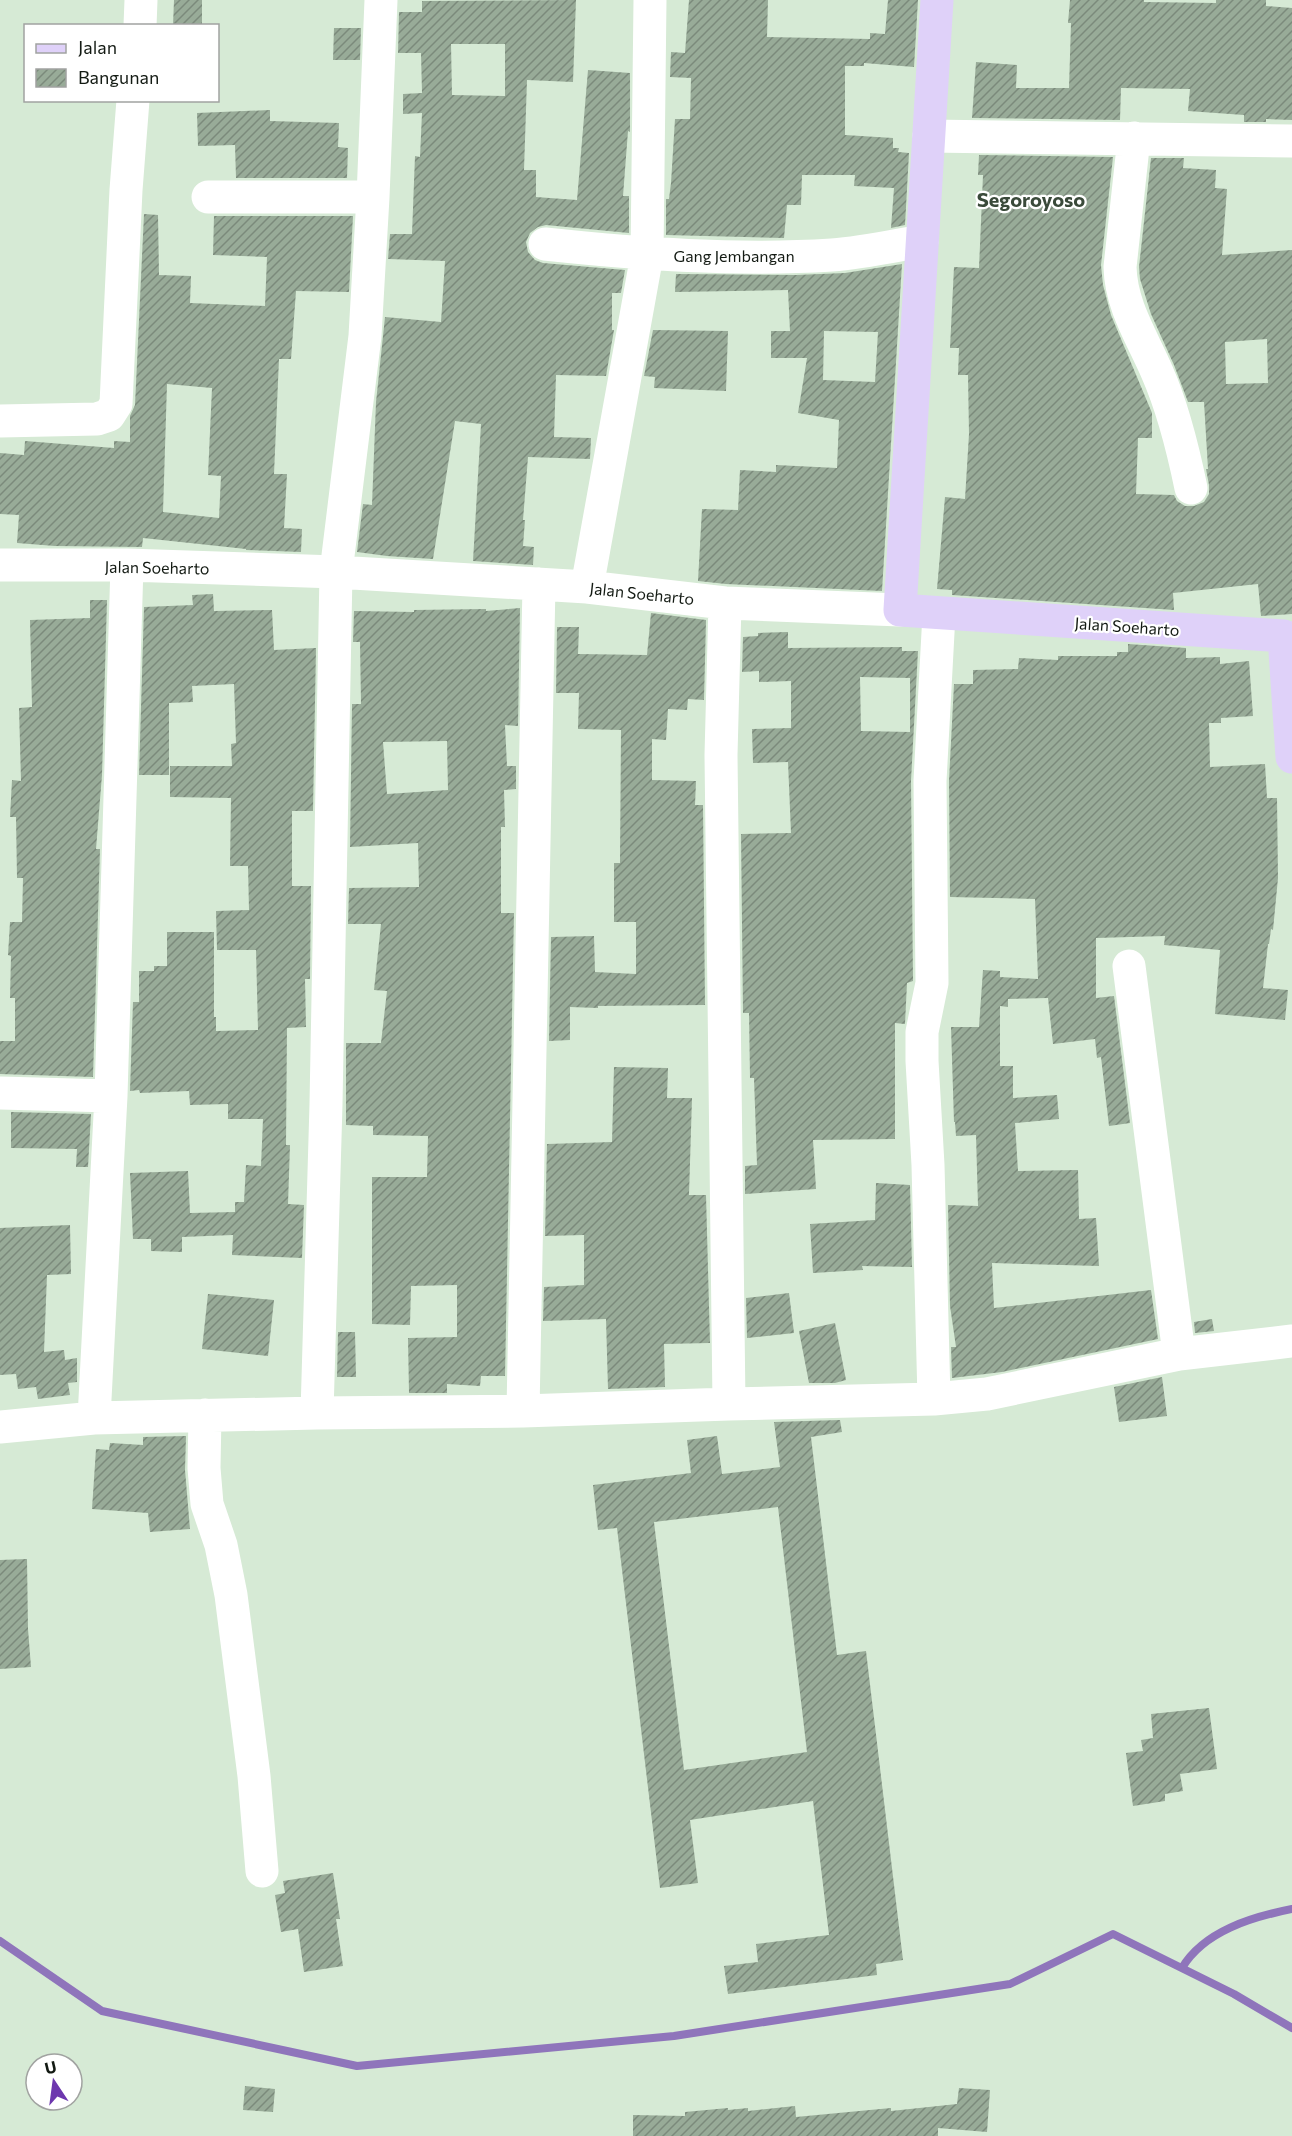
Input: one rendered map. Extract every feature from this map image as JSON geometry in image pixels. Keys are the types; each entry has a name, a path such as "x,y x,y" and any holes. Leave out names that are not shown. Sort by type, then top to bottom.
{"main road":[{"path":"900,610 937,0"},
{"name":"Jalan Soeharto","path":"900,610 1288,637"},
{"path":"1288,637 1292,757"}],"street":[{"path":"140,24 141,0"},
{"path":"317,1413 326,1104 336,572 365,336 374,197 381,0"},
{"path":"587,587 647,255 650,0"},
{"path":"0,421 97,419 109,415 116,404 126,190 134,102"},
{"path":"928,136 1292,141"},
{"path":"1134,138 1120,267 1121,283 1137,333 1160,381 1191,488"},
{"path":"208,197 374,197"},
{"name":"Gang Jembangan","path":"545,244 647,255 746,257 834,255 922,241"},
{"path":"94,1418 111,1096 127,565"},
{"name":"Jalan Soeharto","path":"0,566 127,565 336,572 587,587 725,603 900,610"},
{"path":"523,1411 539,584"},
{"path":"725,603 721,755 729,1404"},
{"path":"934,1399 928,1165 921,1061 922,1032 932,983 930,781 939,614"},
{"path":"1129,966 1179,1354"},
{"path":"0,1093 111,1096"},
{"path":"0,1427 94,1418 523,1411 934,1399 987,1394 1179,1354 1292,1341"},
{"path":"205,1415 204,1468 207,1504 221,1545 231,1595 254,1776 262,1871"}],"building":[{"path":"174,0 202,0 202,24 173,24"},
{"path":"576,0 573,82 527,80 524,170 536,170 536,197 577,200 588,70 630,73 630,132 628,131 623,196 629,196 629,233 546,225 530,233 526,242 528,252 535,260 543,263 625,270 621,293 612,293 612,330 614,330 606,376 556,375 554,437 591,438 590,459 528,457 523,546 534,547 533,565 473,561 481,424 455,421 433,559 357,552 363,504 372,505 376,402 385,317 441,322 445,261 388,259 390,234 412,234 415,156 420,157 422,113 403,114 403,94 422,93 421,53 398,53 399,12 422,12 422,1","holes":["451,44 505,44 505,96 452,95"]},
{"path":"689,0 768,0 767,37 870,39 870,33 885,34 888,0 918,0 914,67 864,63 864,66 845,66 845,135 893,138 893,148 899,148 898,152 909,153 905,225 891,228 894,188 854,186 855,175 802,175 801,205 787,205 784,238 666,235 666,199 669,199 671,183 675,119 690,119 691,78 670,77 671,52 685,53"},
{"path":"1070,0 1216,3 1216,0 1266,0 1266,6 1292,8 1292,120 1266,119 1266,122 1244,122 1244,115 1188,111 1190,89 1121,88 1120,120 972,118 976,62 1017,65 1016,88 1069,88"},
{"path":"334,28 361,28 360,60 333,60"},
{"path":"270,110 270,121 339,123 338,147 348,148 347,178 236,178 235,145 198,146 197,113"},
{"path":"979,155 1113,157 1101,265 1103,285 1111,315 1152,413 1152,438 1138,438 1136,494 1174,495 1177,501 1185,506 1194,506 1204,502 1209,494 1204,402 1188,402 1151,314 1140,279 1139,267 1151,158 1184,158 1183,168 1216,170 1215,188 1227,189 1222,255 1292,250 1292,614 1261,616 1258,584 1173,593 1174,610 952,595 952,590 937,589 945,497 965,499 969,434 968,375 958,375 959,348 950,348 954,267 979,268 983,175 978,175","holes":["1267,339 1268,383 1226,384 1225,342"]},
{"path":"144,214 158,215 159,275 191,276 190,303 265,306 267,257 213,255 214,216 353,216 349,292 296,291 291,359 279,359 274,474 287,474 284,528 302,529 301,552 246,550 143,538 142,547 17,543 19,515 0,514 0,453 24,455 25,441 114,448 114,441 130,442 130,416 135,405","holes":["167,384 212,388 208,475 221,476 219,518 163,512"]},
{"path":"902,264 882,591 698,581 702,509 738,510 740,470 776,472 776,465 837,468 839,420 798,413 807,358 771,358 771,331 790,331 788,290 675,292 676,274 845,273","holes":["824,331 878,332 875,382 823,380"]},
{"path":"653,330 728,331 726,391 654,388 655,377 644,376"},
{"path":"213,594 214,611 272,610 274,650 316,648 313,811 292,811 292,886 311,886 310,979 305,979 306,1027 287,1028 286,1145 290,1145 288,1204 304,1205 302,1258 232,1255 233,1235 182,1237 182,1252 151,1251 151,1239 133,1239 130,1173 188,1171 190,1213 235,1212 235,1202 244,1202 246,1165 261,1166 263,1119 228,1119 228,1104 190,1105 189,1091 140,1093 139,1090 130,1091 133,1002 139,1002 139,971 154,971 154,966 167,966 167,932 214,932 216,1031 258,1030 256,950 217,950 216,911 249,910 248,866 230,866 231,798 170,797 170,766 232,766 231,744 236,743 234,684 192,686 193,702 169,703 169,775 139,775 144,607 193,605 192,595"},
{"path":"90,600 107,600 102,775 96,849 100,849 93,1077 0,1074 0,1041 15,1041 15,998 10,998 11,956 8,955 10,922 22,922 23,878 17,878 16,817 10,817 12,780 21,781 19,708 32,707 30,620 90,618"},
{"path":"520,608 518,726 505,725 507,766 516,766 516,789 504,790 505,827 501,827 501,913 514,913 505,1376 481,1376 480,1386 447,1384 447,1393 409,1393 408,1338 457,1337 457,1285 411,1286 410,1325 372,1324 372,1177 427,1177 428,1136 373,1135 373,1126 346,1125 346,1043 381,1043 387,991 374,990 381,924 348,924 349,888 419,887 418,843 350,847 352,704 361,704 360,642 353,642 354,611 414,612 414,610 486,609 486,611","holes":["447,741 448,790 387,794 383,742"]},
{"path":"651,613 706,620 704,700 688,699 687,710 668,709 666,740 652,739 652,780 696,781 695,805 703,805 705,1005 570,1007 570,1040 549,1041 551,937 594,936 595,972 636,974 636,922 614,922 614,863 620,863 621,730 578,729 579,693 556,693 557,627 579,627 578,654 647,655"},
{"path":"788,632 788,648 902,647 902,651 918,651 911,781 913,981 907,983 905,1024 895,1023 895,1139 813,1140 816,1189 745,1194 745,1166 757,1165 754,1078 750,1078 749,1013 743,1013 741,834 791,833 788,762 753,763 752,729 791,728 791,681 759,682 759,671 742,672 743,637 758,636 758,633","holes":["860,677 910,678 910,732 861,731"]},
{"path":"1128,644 1186,648 1186,658 1220,657 1220,664 1249,661 1253,716 1221,718 1221,723 1209,723 1210,767 1265,764 1267,798 1277,798 1278,878 1273,930 1271,929 1268,944 1263,988 1288,990 1285,1020 1215,1014 1220,950 1164,945 1165,936 1096,938 1096,998 1114,996 1130,1123 1109,1126 1101,1057 1097,1058 1095,1039 1053,1044 1048,998 1008,999 1008,1007 1000,1006 1000,1066 1013,1066 1013,1098 1057,1095 1059,1119 1015,1123 1018,1171 1078,1170 1079,1219 1096,1218 1099,1266 992,1263 994,1308 1151,1290 1158,1339 1002,1372 952,1378 951,1347 956,1347 950,1306 948,1205 978,1206 976,1135 956,1136 951,1027 979,1027 983,970 1000,971 1000,977 1038,979 1035,899 950,897 949,781 954,684 973,684 973,670 1018,669 1019,658 1058,660 1058,656 1117,656 1117,652 1128,652"},
{"path":"614,1067 668,1068 667,1098 692,1098 689,1195 706,1195 710,1343 664,1344 665,1387 608,1389 606,1319 543,1321 544,1287 584,1285 584,1235 545,1236 547,1144 612,1142"},
{"path":"11,1112 91,1114 88,1167 76,1167 77,1149 11,1148"},
{"path":"876,1183 910,1185 912,1267 862,1266 863,1270 813,1273 810,1224 875,1220"},
{"path":"70,1225 71,1274 47,1275 44,1352 64,1350 65,1360 77,1358 77,1382 68,1383 70,1395 38,1399 36,1387 18,1389 16,1374 0,1375 0,1228"},
{"path":"789,1293 794,1333 747,1338 746,1298"},
{"path":"208,1294 274,1300 268,1356 202,1349"},
{"path":"1212,1319 1214,1331 1195,1333 1194,1322"},
{"path":"835,1323 846,1380 835,1383 809,1383 799,1331"},
{"path":"338,1332 355,1332 356,1377 337,1377"},
{"path":"1162,1377 1167,1416 1119,1422 1114,1387"},
{"path":"840,1420 842,1432 811,1437 837,1655 866,1651 903,1960 876,1964 877,1975 728,1994 724,1966 758,1962 756,1944 829,1935 813,1801 690,1820 698,1883 660,1888 617,1528 598,1530 593,1485 691,1473 687,1440 717,1436 722,1474 780,1467 774,1422","holes":["778,1507 807,1752 684,1770 654,1522"]},
{"path":"186,1436 185,1470 190,1529 150,1532 148,1513 92,1509 96,1449 109,1450 110,1443 143,1445 143,1437"},
{"path":"27,1559 31,1667 0,1669 0,1560"},
{"path":"1209,1708 1217,1769 1180,1774 1183,1791 1165,1794 1165,1801 1133,1806 1126,1753 1143,1751 1141,1740 1153,1738 1151,1714"},
{"path":"333,1873 340,1919 336,1919 343,1966 304,1972 298,1929 281,1932 275,1895 285,1893 283,1881"},
{"path":"245,2086 275,2089 273,2112 243,2110"},
{"path":"959,2088 990,2090 987,2132 938,2128 938,2136 633,2136 633,2115 685,2116 685,2112 728,2108 728,2110 748,2108 748,2111 795,2106 796,2117 891,2108 891,2111 957,2104"}],"waterway":[{"path":"1182,1968 1191,1955 1216,1935 1245,1921 1292,1909"},
{"path":"0,1941 102,2011 357,2066 674,2036 1010,1984 1113,1934 1234,1994 1292,2028"}],"district":[{"name":"Segoroyoso","path":"1031,199"}]}
